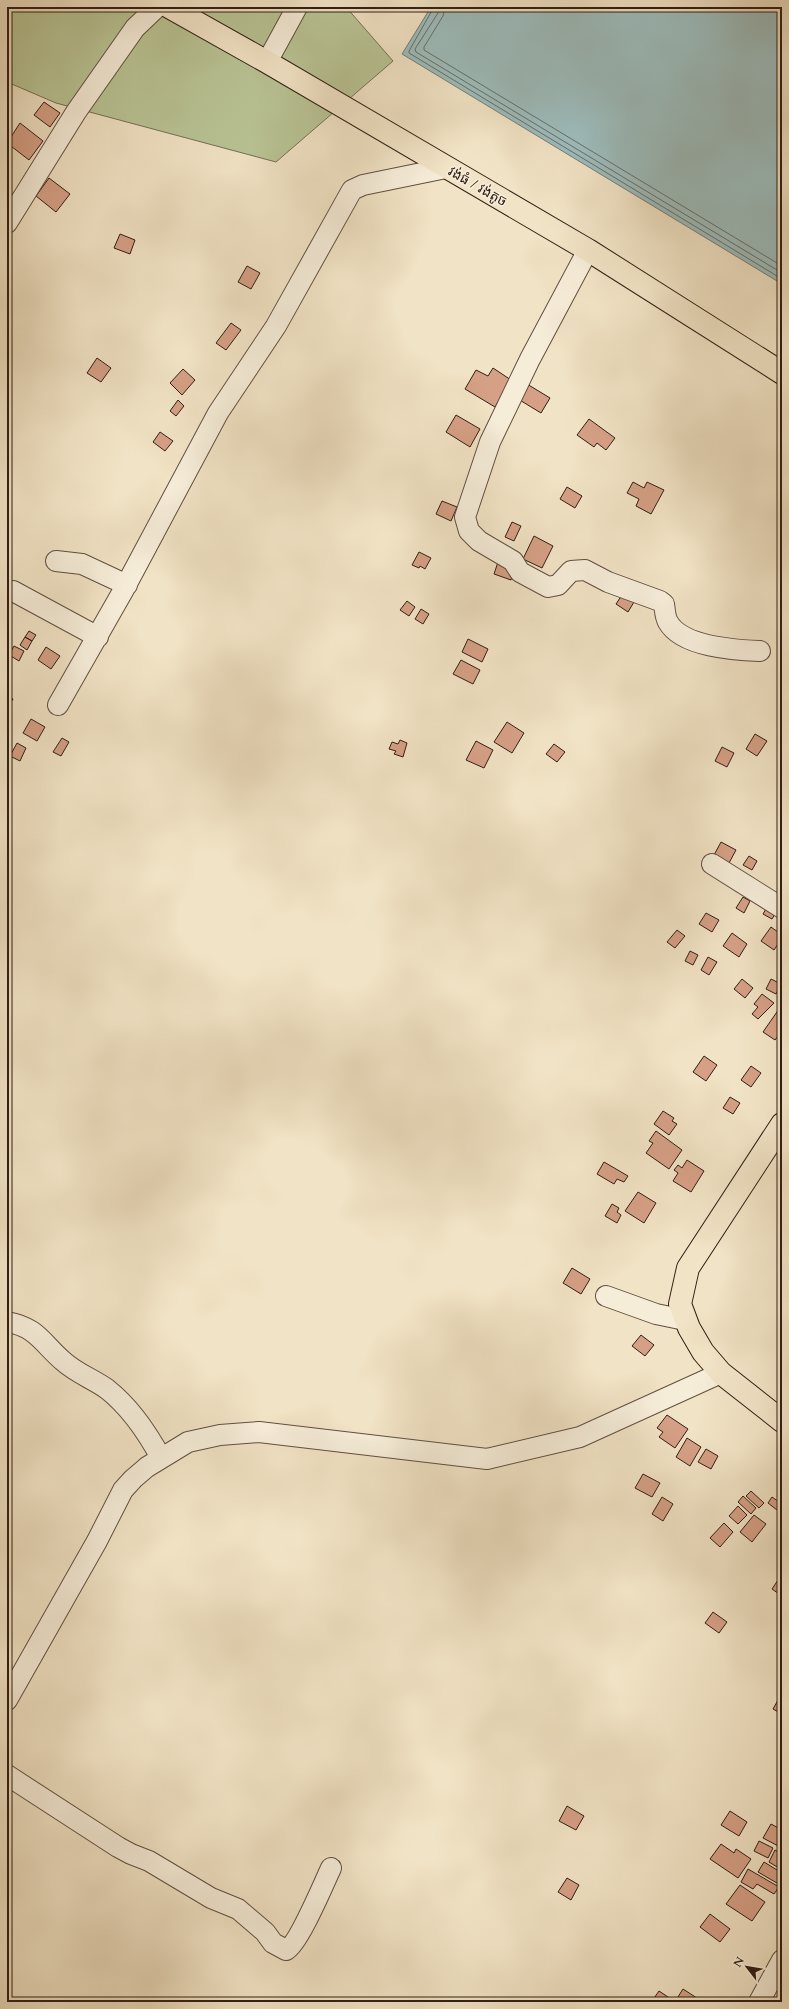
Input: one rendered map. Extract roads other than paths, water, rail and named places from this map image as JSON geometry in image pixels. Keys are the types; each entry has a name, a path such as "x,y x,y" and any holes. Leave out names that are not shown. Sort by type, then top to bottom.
{"main road":[{"name":"វង់ធំ / វង់តូច","path":"169,7 267,62 588,250 782,373"},
{"path":"782,1124 688,1268 680,1304 685,1320 703,1352 721,1373 782,1421"}],"street":[{"path":"7,223 80,106 135,28 157,7"},
{"path":"267,62 297,7"},
{"path":"58,705 127,585 218,413 276,326 352,190 363,185 446,168"},
{"path":"588,250 530,359 490,442 465,517 469,531 478,541 514,561 520,572 548,587 558,585 571,571 585,570 608,582 660,601 664,604 668,622 673,629 694,642 737,650 760,651"},
{"path":"56,561 82,564 127,585"},
{"path":"13,591 98,637"},
{"path":"712,864 782,908"},
{"path":"606,1296 656,1314 685,1320"},
{"path":"7,1322 30,1328 63,1362 106,1389 129,1408 162,1458"},
{"path":"7,1700 97,1541 123,1490 147,1467 188,1442 220,1436 259,1432 487,1459 580,1437 721,1373"},
{"path":"7,1775 118,1847 149,1861 211,1898 238,1909 265,1932 273,1943 286,1950 290,1948 299,1934 332,1868"},
{"path":"759,2002 782,1960"}],"water":[{"path":"431,7 782,7 782,284 402,54"}]}
